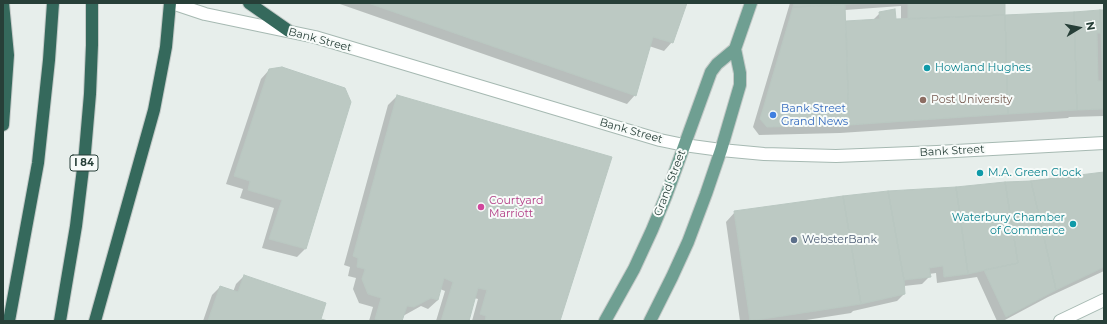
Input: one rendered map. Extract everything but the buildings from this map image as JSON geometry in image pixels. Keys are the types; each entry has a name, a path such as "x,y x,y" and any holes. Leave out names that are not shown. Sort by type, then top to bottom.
{"highway":[{"path":"3,3 8,55 3,125"},
{"path":"9,321 38,164 43,124 53,3"},
{"name":"I 84","path":"60,321 76,226 85,152 90,94 92,3"},
{"path":"95,321 154,110 163,67 171,3"},
{"path":"249,3 289,31"}],"main road":[{"name":"Bank Street","path":"171,3 205,14 315,37 660,140 684,145 721,150 772,154 836,156 1104,144"},
{"path":"650,321 688,242 721,150 740,85 740,73 735,49 751,3"},
{"name":"Grand Street","path":"605,321 626,286 652,230 666,196 711,72 717,64 735,49"},
{"path":"1060,321 1104,300"}],"place":[{"name":"Howland Hughes","path":"927,68"},
{"name":"Post University","path":"923,100"},
{"name":"Bank Street Grand News","path":"773,115"},
{"name":"M.A. Green Clock","path":"980,173"},
{"name":"Courtyard Marriott","path":"481,207"},
{"name":"Waterbury Chamber of Commerce","path":"1073,224"},
{"name":"WebsterBank","path":"794,240"}]}
